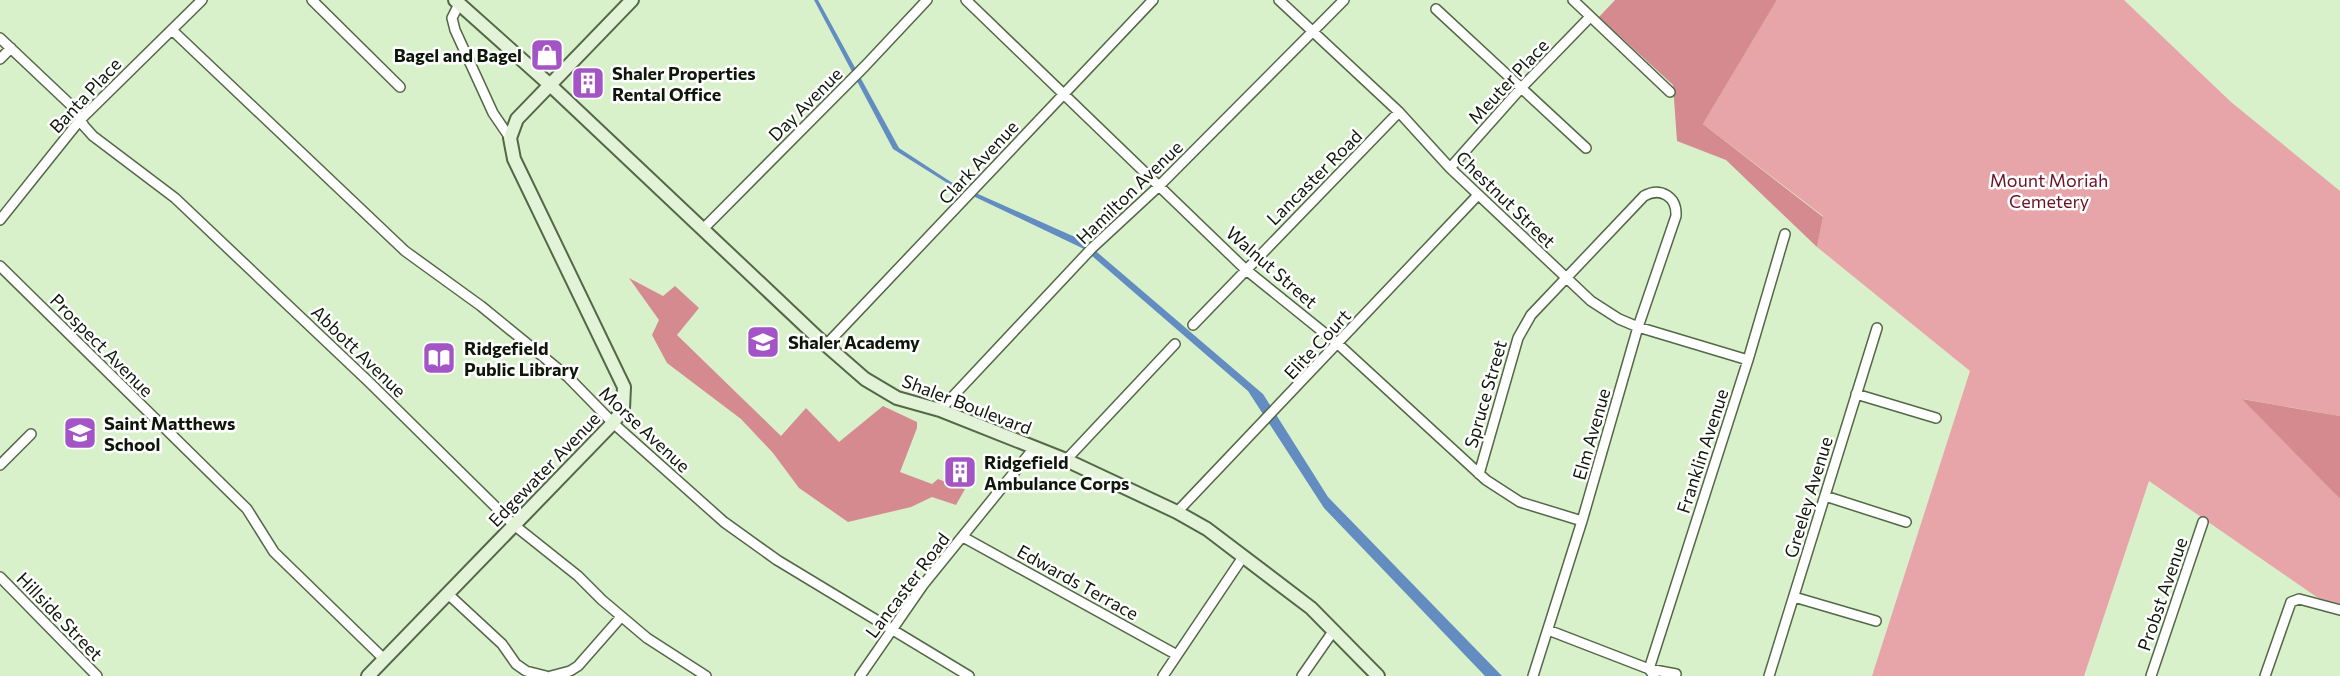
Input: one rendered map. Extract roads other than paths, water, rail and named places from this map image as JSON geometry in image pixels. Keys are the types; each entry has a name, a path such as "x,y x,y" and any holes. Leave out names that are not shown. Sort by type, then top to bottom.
{"street":[{"name":"Banta Place","path":"0,220 80,120 202,0"},
{"path":"312,0 400,87"},
{"path":"510,138 517,119 632,0"},
{"name":"Day Avenue","path":"703,229 927,0"},
{"name":"Walnut Street","path":"966,0 1245,269 1338,344 1479,474 1520,502 1582,521"},
{"name":"Clark Avenue","path":"826,345 1153,0"},
{"name":"Chestnut Street","path":"1279,0 1399,112 1450,168 1591,301 1619,319 1638,327 1748,360"},
{"name":"Hamilton Avenue","path":"940,410 1090,250 1159,186 1344,0"},
{"path":"1573,0 1670,92"},
{"path":"457,2 452,19 455,30 493,113 510,138"},
{"name":"Shaler Boulevard","path":"457,2 550,84 865,379 897,398 940,410 1066,460 1207,529 1311,608 1378,676"},
{"path":"1436,9 1586,148"},
{"name":"Meuter Place","path":"1450,168 1522,87 1590,17"},
{"name":"Morse Avenue","path":"172,30 405,251 527,342 724,522 753,544 969,676"},
{"name":"Abbott Avenue","path":"0,38 74,108 93,136 174,198 369,382 514,525 578,576 621,617 667,652 706,676"},
{"path":"0,60 11,48"},
{"name":"Lancaster Road","path":"1193,325 1399,112"},
{"name":"Edgewater Avenue","path":"368,676 613,423 623,409 626,395 624,387 514,159 510,138"},
{"name":"Spruce Street","path":"1479,474 1518,338 1531,315 1644,196 1663,193 1674,202"},
{"name":"Elite Court","path":"1177,512 1478,195"},
{"name":"Elm Avenue","path":"1533,676 1582,521 1638,327 1676,216 1674,202"},
{"name":"Franklin Avenue","path":"1652,673 1785,234"},
{"name":"Prospect Avenue","path":"0,265 247,509 274,552 384,659"},
{"name":"Greeley Avenue","path":"1769,676 1877,328"},
{"path":"1066,460 1175,344"},
{"path":"1856,394 1936,418"},
{"path":"0,465 31,434"},
{"name":"Lancaster Road","path":"860,676 923,585 1034,448"},
{"path":"1825,496 1906,522"},
{"name":"Probst Avenue","path":"2151,676 2203,522"},
{"name":"Edwards Terrace","path":"963,537 1177,655"},
{"path":"1163,676 1243,557"},
{"name":"Hillside Street","path":"0,577 97,676"},
{"path":"448,594 502,644 516,664 526,671 549,676 570,671 578,666 621,617"},
{"path":"1794,597 1876,621"},
{"path":"2265,676 2291,602 2299,598 2340,610"},
{"path":"1302,676 1334,630"},
{"path":"1548,630 1652,673 1676,674"}],"water":[{"path":"814,0 818,0 899,148 951,182 1084,241 1263,394 1328,497 1502,676 1485,676 1324,508 1248,391 1084,249 952,186 893,149"}],"place":[{"name":"Bagel and Bagel","path":"547,55"},
{"name":"Shaler Properties Rental Office","path":"588,83"},
{"name":"Shaler Academy","path":"763,342"},
{"name":"Ridgefield Public Library","path":"439,358"},
{"name":"Saint Matthews School","path":"80,433"},
{"name":"Ridgefield Ambulance Corps","path":"960,472"}],"park label":[{"name":"Mount Moriah Cemetery","path":"2049,190"}]}
